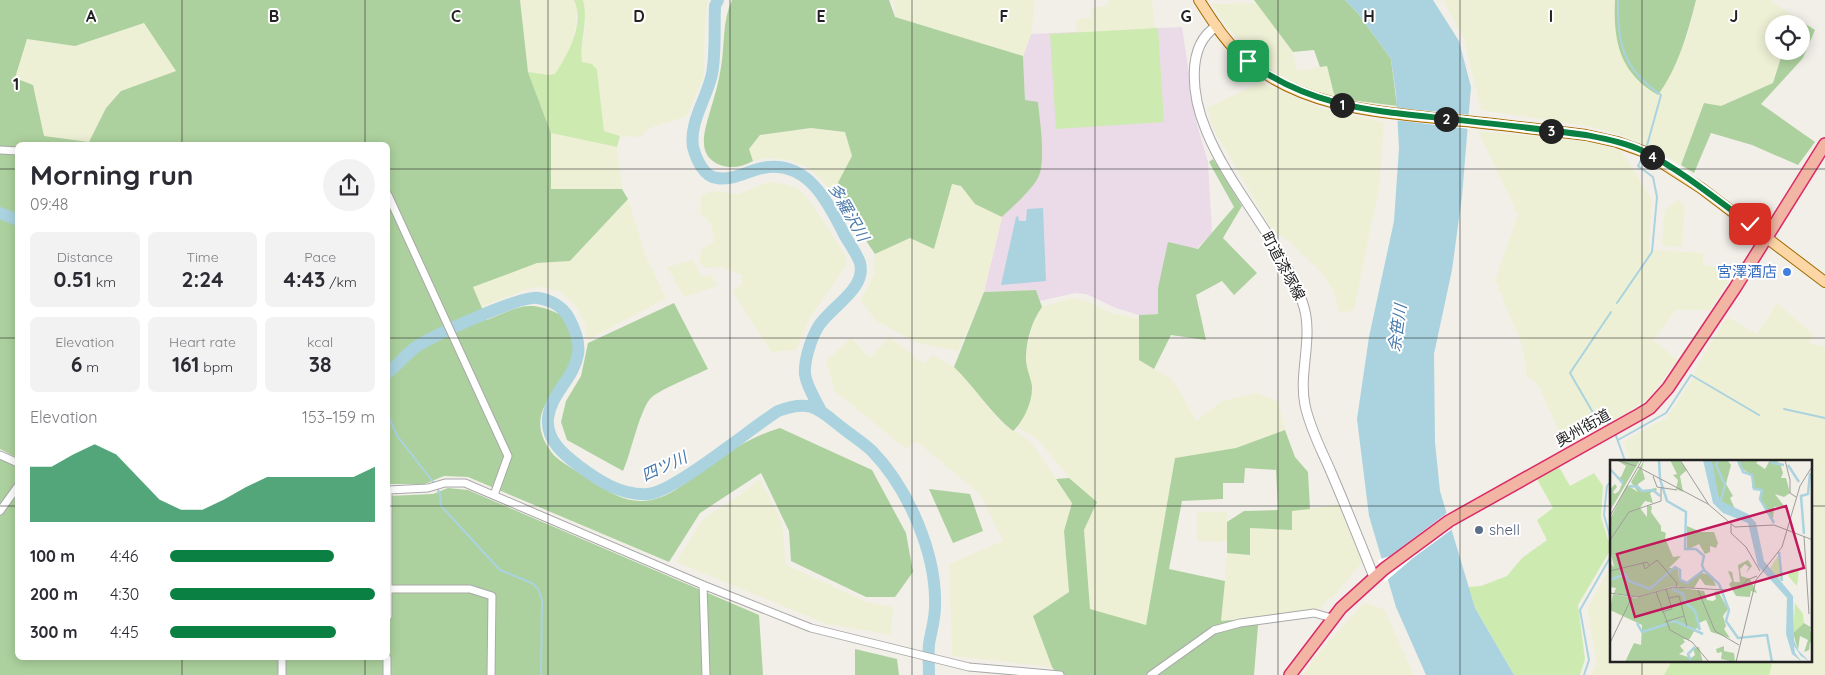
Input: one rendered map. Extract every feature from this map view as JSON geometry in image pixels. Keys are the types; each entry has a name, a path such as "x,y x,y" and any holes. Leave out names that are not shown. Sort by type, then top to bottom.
{"highway":[{"name":"奥州街道","path":"1290,675 1332,618 1384,569 1450,521 1650,408 1668,388 1767,237 1825,144"}],"main road":[{"path":"1199,0 1217,26 1248,61 1285,85 1323,100 1388,113 1586,135 1645,152 1701,188 1825,282"}],"street":[{"name":"町道漆塚線","path":"1217,26 1203,38 1195,63 1194,78 1200,114 1211,141 1288,272 1302,301 1307,324 1305,404 1314,434 1374,577"},
{"path":"0,150 15,151"},
{"path":"390,199 508,456 494,495"},
{"path":"0,455 15,462"},
{"path":"390,490 428,488 456,482 494,495 704,585 811,628 951,664 1060,675"},
{"path":"0,511 15,490"},
{"path":"704,585 706,675"},
{"path":"390,589 470,589 492,596 491,675"},
{"path":"1151,675 1202,637 1220,628 1314,613 1332,618"},
{"path":"282,660 282,675"},
{"path":"387,660 387,675"}],"shaded area":[{"path":"1182,27 1196,121 1208,162 1212,233 1158,288 1158,314 1139,315 1116,308 1086,294 1075,293 1040,301 1036,290 984,292 1002,217 1026,193 1040,174 1041,141 1038,103 1025,100 1023,56 1031,34"}],"green space":[{"path":"0,0 520,0 528,72 551,133 551,189 622,189 628,199 570,261 537,263 473,287 487,320 516,308 540,307 561,315 570,332 574,345 571,364 543,410 540,423 543,437 552,453 565,464 614,494 630,500 646,501 671,493 735,448 756,437 780,428 872,470 906,533 913,572 895,597 866,597 791,561 789,531 761,473 700,513 669,562 468,477 444,476 425,484 390,484 390,142 89,142 15,142 15,457 0,449","holes":["144,23 176,71 121,91 106,108 89,142 44,136 33,85 15,78 27,39 75,46"]},
{"path":"520,0 574,0 577,7 574,36 567,56 555,74 528,72"},
{"path":"574,0 583,0 585,8 582,62 592,64 597,70 604,131 620,136 617,147 551,133 528,72 555,74 574,38 578,19"},
{"path":"583,0 708,0 705,19 704,75 687,116 650,128 640,137 620,136 604,131 597,70 582,62 580,48 584,39 586,22"},
{"path":"732,0 889,0 895,17 1023,56 1025,100 1038,102 1042,157 1038,179 1002,217 975,204 961,186 952,184 934,249 910,238 875,254 833,192 852,156 845,132 811,128 760,135 749,149 753,161 733,167 720,165 707,155 704,148 704,140 719,77 725,25"},
{"path":"894,0 1035,0 1031,34 1023,56 895,17"},
{"path":"1108,0 1152,0 1155,28 1077,33 1076,20 1092,17 1091,8 1108,6"},
{"path":"1254,0 1345,0 1357,12 1391,59 1397,106 1335,98 1327,66 1320,67 1314,50 1293,52"},
{"path":"1443,0 1615,0 1617,41 1664,86 1687,37 1696,0 1770,0 1792,15 1765,15 1765,60 1780,60 1773,83 1721,106 1704,103 1681,165 1650,147 1619,134 1587,126 1481,110 1464,39"},
{"path":"1615,0 1696,0 1677,62 1658,95 1635,77 1622,55 1616,29"},
{"path":"1257,3 1293,52 1297,71 1327,66 1335,98 1308,89 1281,75 1257,58 1228,28 1212,4"},
{"path":"145,23 176,71 121,91 106,108 89,142 44,136 33,85 15,78 26,39 75,46"},
{"path":"1810,27 1815,30 1810,42"},
{"path":"1158,28 1164,122 1056,129 1050,34"},
{"path":"1780,60 1801,60 1761,104 1815,142 1798,165 1752,145 1711,133 1694,173 1681,165 1704,103 1721,106 1773,83"},
{"path":"1261,82 1323,109 1384,122 1379,188 1354,310 1340,313 1333,290 1320,271 1289,241 1272,230 1213,128 1207,108"},
{"path":"811,128 845,132 852,156 833,192 809,168 789,160 768,158 753,161 749,149 760,135"},
{"path":"1478,131 1590,142 1621,151 1652,199 1649,250 1703,253 1703,264 1735,271 1710,310 1676,310 1653,340 1678,360 1648,399 1627,413 1565,445 1538,384 1527,376 1522,345 1495,280 1518,215"},
{"path":"551,133 617,147 622,189 551,189"},
{"path":"1213,159 1242,206 1223,238 1257,273 1234,295 1222,281 1196,295 1206,340 1171,335 1154,369 1139,360 1139,315 1158,314 1158,288 1168,242 1198,249 1234,207 1209,162"},
{"path":"769,182 786,184 800,190 812,204 845,255 846,266 810,317 796,350 771,352 732,290 742,285 742,275 721,267 705,268 699,263 701,249 714,242 711,224 700,213 701,195 713,191 737,194"},
{"path":"951,184 961,186 975,204 1002,217 984,292 958,351 917,343 875,320 861,300 874,274 875,254 910,238 934,249"},
{"path":"628,199 645,254 666,298 588,340 585,323 576,307 563,293 543,287 527,289 481,307 473,287 537,263 570,261"},
{"path":"1678,200 1685,206 1682,247 1664,246 1662,242 1665,210"},
{"path":"693,260 702,277 711,275 718,286 684,297 667,267"},
{"path":"1036,290 1042,307 1035,318 1031,330 1026,355 1032,394 1026,412 1013,431 997,416 954,367 984,292"},
{"path":"1072,298 1089,302 1111,313 1139,319 1139,360 1170,378 1180,391 1196,421 1222,401 1256,393 1278,401 1285,430 1236,448 1175,458 1146,625 1090,610 1084,530 1097,502 1069,478 1038,439 1017,427 1027,409 1033,388 1027,373 1026,355 1033,320 1042,307"},
{"path":"674,303 708,369 652,397 640,420 623,471 567,440 561,422 566,401 581,376 588,343"},
{"path":"1777,303 1814,335 1809,343 1825,347 1825,675 1769,675 1772,665 1765,662 1812,662 1812,460 1630,460 1624,441 1666,418 1692,380 1699,362 1727,317 1757,334"},
{"path":"889,337 924,364 932,355 954,367 967,379 999,420 1031,442 1072,503 1064,531 1069,592 1033,616 1052,667 952,656 949,564 1003,541 980,494 916,441 906,449 835,391 826,361 851,338 870,358"},
{"path":"1285,430 1295,457 1308,472 1310,509 1292,511 1292,530 1250,528 1250,555 1227,553 1227,522 1244,511 1278,510 1276,470 1245,468 1244,483 1223,483 1223,499 1182,501 1169,569 1225,581 1221,621 1255,618 1258,626 1254,675 1058,675 1052,667 1033,616 1069,592 1064,531 1072,503 1056,479 1069,478 1097,502 1084,530 1090,609 1146,625 1175,458 1236,448"},
{"path":"0,459 15,466 15,660 390,660 390,496 433,494 448,488 468,490 759,615 763,675 0,675"},
{"path":"1559,467 1570,486 1594,473 1603,486 1601,517 1610,551 1578,605 1585,659 1580,675 1514,675 1475,608 1468,587 1481,586 1507,576 1522,558 1547,540 1537,520 1553,508 1537,479"},
{"path":"760,479 782,523 786,565 867,602 893,607 891,635 827,624 676,562 703,519 739,496"},
{"path":"929,489 970,494 983,531 953,543"},
{"path":"1339,505 1362,562 1332,599 1328,598 1321,609 1221,621 1227,553 1250,555 1250,528 1291,530 1291,511"},
{"path":"1197,512 1227,512 1227,542 1197,541"},
{"path":"1610,567 1610,662 1671,662 1664,675 1591,675 1597,663 1587,610"},
{"path":"1364,603 1384,609 1414,675 1303,675 1314,658"},
{"path":"855,649 897,659 899,675 855,675"},
{"path":"1671,662 1766,662 1772,664 1769,675 1664,675"}],"water":[{"name":"余笹川","path":"1345,0 1433,0 1459,41 1471,87 1462,196 1452,270 1434,354 1435,442 1440,491 1475,608 1514,675 1426,675 1396,607 1369,516 1357,419 1369,337 1394,221 1399,148 1396,94 1391,59 1357,12"},
{"path":"1043,208 1046,281 1001,285 1016,217 1018,216 1019,221 1026,221 1027,209"}],"pier":[{"path":"1388,107 1471,115 1470,129 1387,119"},
{"path":"1447,513 1451,530 1413,558 1385,582 1378,560 1390,556"}],"waterway":[{"name":"多羅沢川","path":"718,0 715,6 712,74 696,119 692,138 698,162 704,171 717,178 730,178 769,167 784,168 796,172 807,179 825,200 860,263 861,272 858,281 818,327 808,350 805,374 811,392 820,409"},
{"path":"1618,0 1619,30 1625,55 1639,76 1648,86 1661,95 1646,149"},
{"path":"1617,303 1652,252 1657,197 1653,177 1638,166 1643,156"},
{"name":"四ツ川","path":"0,213 15,219"},
{"name":"四ツ川","path":"390,370 416,347 439,334 477,317 529,299 538,298 552,302 560,307 569,318 578,344 576,363 550,409 548,426 553,440 567,457 595,477 620,490 638,494 660,491 675,483 778,411 799,406 814,408 872,451 897,484 918,523 931,565 934,587 935,612 929,644 929,675"},
{"path":"1610,425 1592,411 1570,373 1611,312"},
{"path":"1618,440 1666,413 1691,375 1759,415"},
{"path":"1784,409 1825,418"},
{"path":"390,420 398,437 434,483"},
{"path":"1615,433 1625,460"},
{"path":"1610,482 1607,486 1604,515 1610,536"},
{"path":"437,488 440,494 441,506 500,570 532,583 538,589 542,600 541,675"},
{"path":"1584,675 1589,660 1580,610 1610,558"}],"place":[{"name":"宮澤酒店","path":"1787,272"},
{"name":"shell","path":"1479,530"}],"route":[{"path":"1248,61 1264,73 1302,93 1344,106 1388,113 1586,135 1617,142 1645,152 1701,188 1750,224"}]}
